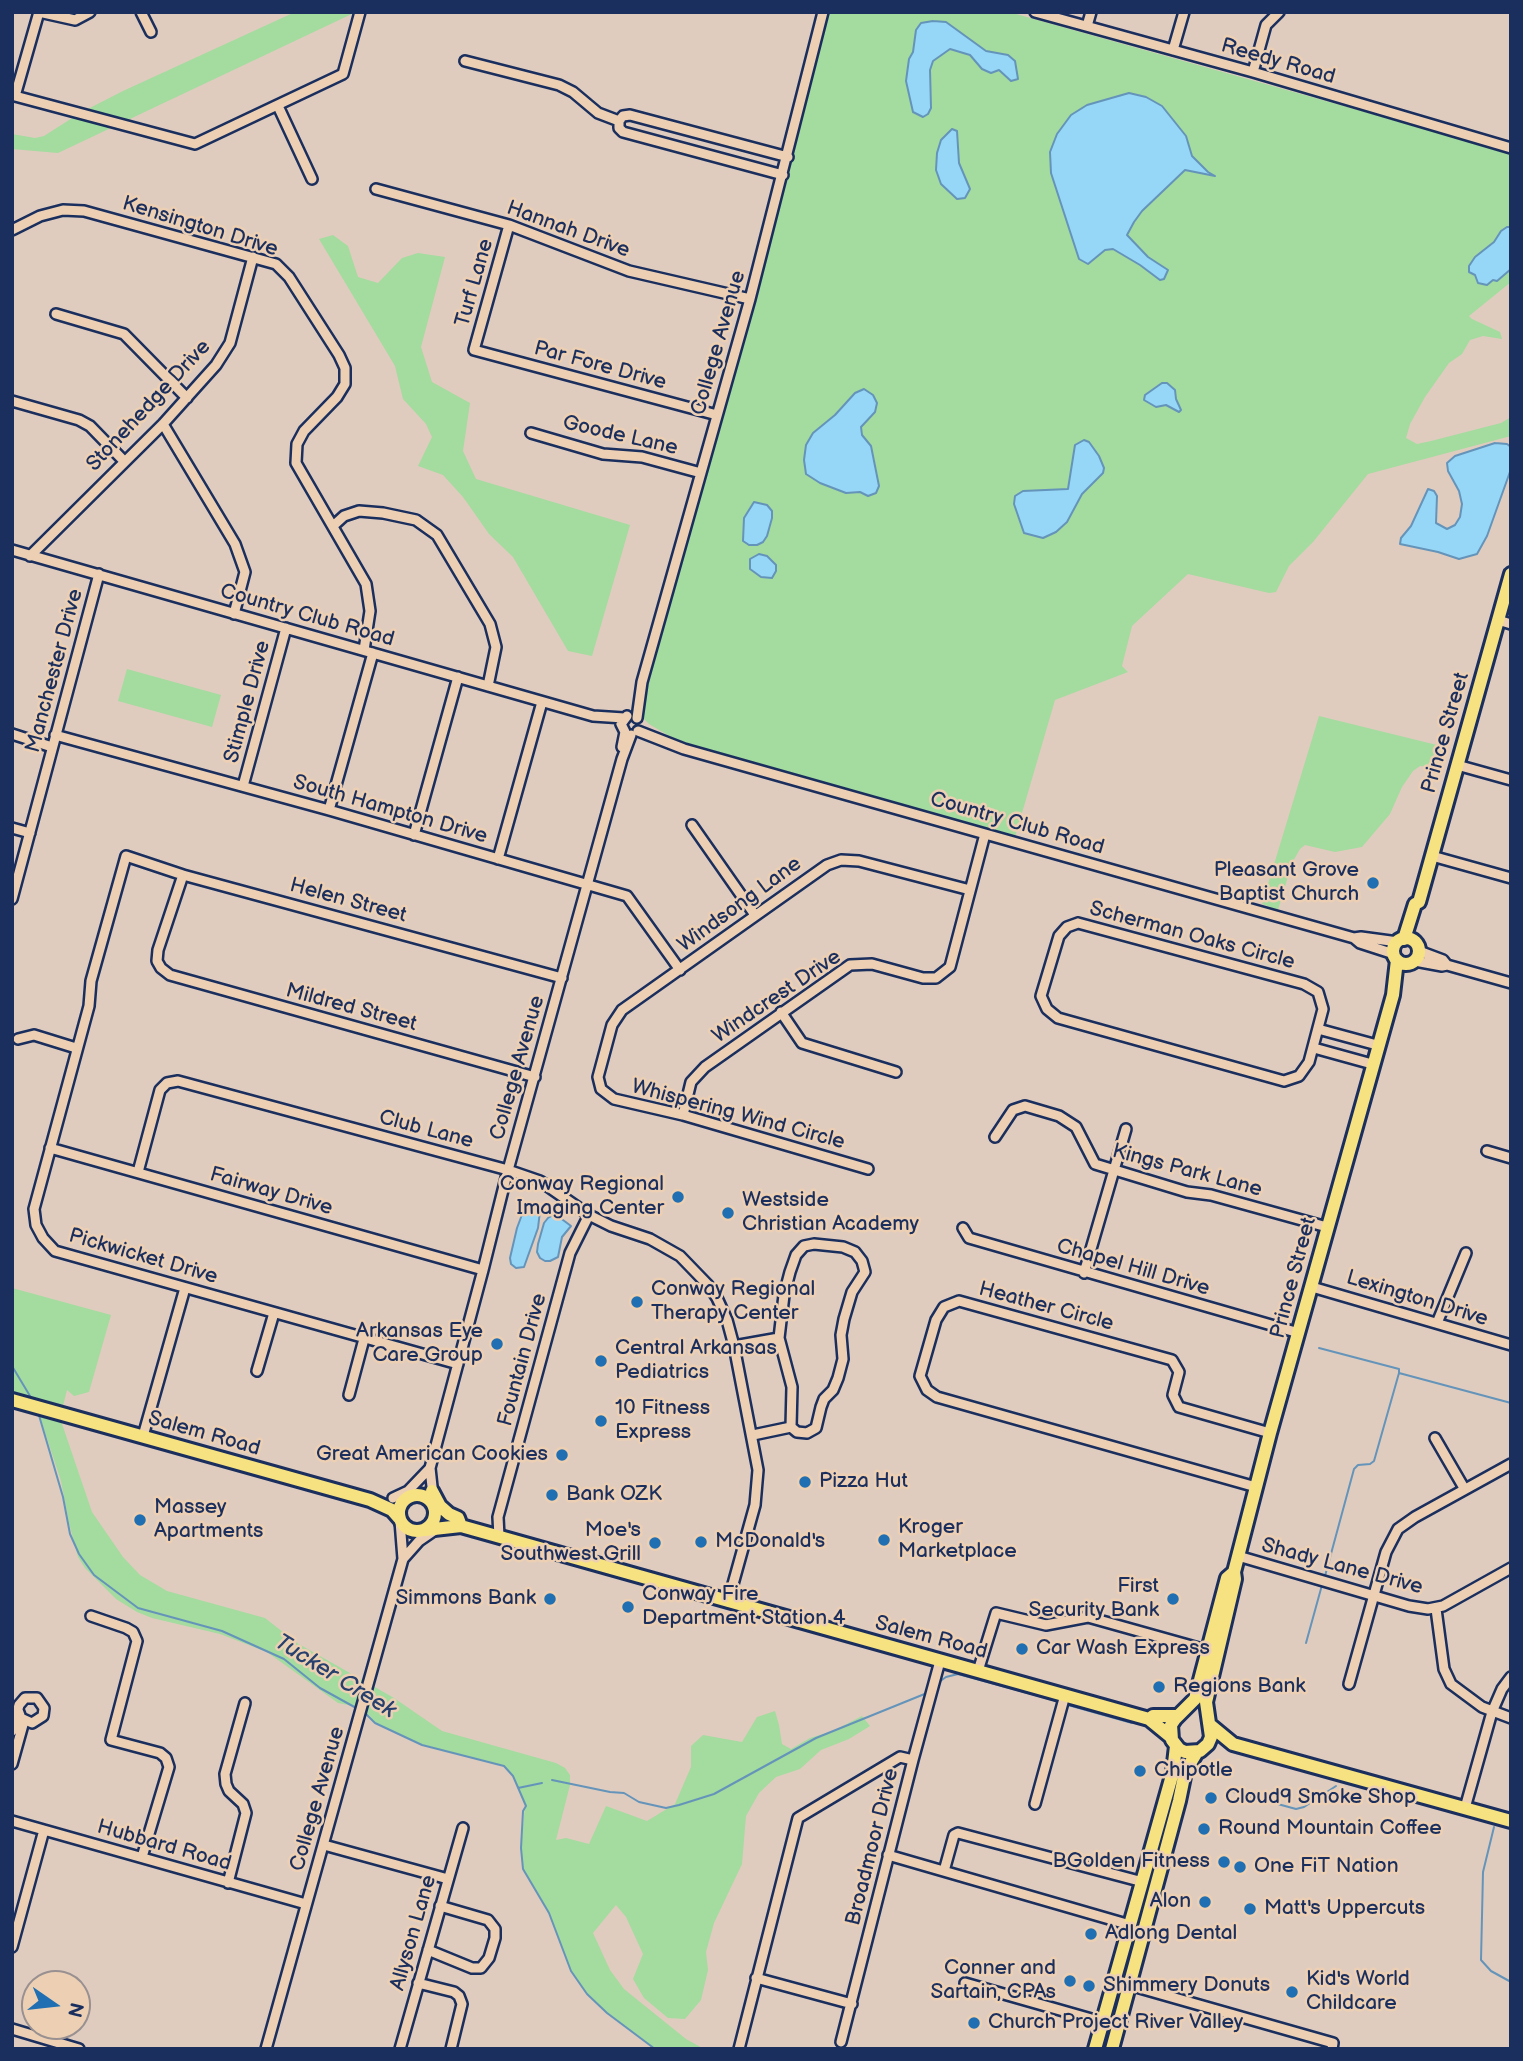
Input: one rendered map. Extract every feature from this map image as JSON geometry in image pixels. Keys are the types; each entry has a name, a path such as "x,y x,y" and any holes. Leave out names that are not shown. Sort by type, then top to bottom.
{"main road":[{"name":"Prince Street","path":"1180,1715 1195,1699 1206,1650 1238,1556 1377,1045 1393,995 1397,992 1415,904 1419,902 1457,765 1504,622 1511,574"},
{"name":"Salem Road","path":"12,1400 373,1501 392,1510 400,1523"},
{"path":"421,1495 433,1501 433,1521 428,1530 411,1531 400,1523 400,1506 409,1497 421,1495"},
{"name":"Salem Road","path":"373,1501 409,1497"},
{"name":"Salem Road","path":"433,1501 443,1516 499,1537 1149,1719 1173,1742"},
{"name":"Salem Road","path":"428,1530 460,1524"},
{"name":"Prince Street","path":"1209,1722 1206,1702 1225,1620 1230,1575"},
{"path":"1095,2049 1174,1765 1171,1726 1180,1715 1197,1712 1233,1744"},
{"name":"Salem Road","path":"1149,1719 1153,1716 1180,1715"},
{"path":"1112,2049 1185,1772 1211,1737 1209,1722"},
{"path":"1173,1742 1185,1752 1233,1744 1511,1821"},
{"path":"1163,1807 1166,1815 1160,1839 1165,1853"},
{"path":"1128,1931 1130,1944 1124,1970 1130,1981"},
{"path":"1101,2028 1109,2028 1103,2049"}],"street":[{"path":"90,12 75,20 39,12 15,96 195,144 343,74 360,12"},
{"path":"141,12 151,32"},
{"name":"College Avenue","path":"409,1497 419,1488 428,1470 458,1364 508,1170 630,725 750,299 823,12"},
{"name":"Reedy Road","path":"1035,12 1253,72 1511,148"},
{"path":"1087,26 1091,12"},
{"path":"1173,50 1184,12"},
{"path":"1253,72 1266,25 1279,12"},
{"path":"465,61 559,85 573,92 598,113 620,121"},
{"path":"278,106 312,179"},
{"path":"783,175 623,132 619,128 620,121 623,116 630,115 788,157"},
{"path":"684,148 688,130"},
{"path":"742,164 747,146"},
{"name":"Hannah Drive","path":"376,189 509,225 629,271 750,299"},
{"name":"Kensington Drive","path":"12,230 40,216 63,210 84,211 276,264 289,277 339,355 345,368 345,384 337,397 304,431 297,444 296,463 366,584 370,611 368,651 329,810"},
{"name":"Turf Lane","path":"474,350 509,225"},
{"name":"Stonehedge Drive","path":"30,556 163,424 216,365 230,343 253,257"},
{"path":"56,314 124,334 187,398"},
{"name":"Par Fore Drive","path":"474,350 717,415"},
{"path":"12,401 79,420 90,426 124,461"},
{"path":"163,424 235,544 245,572 233,614"},
{"name":"Goode Lane","path":"531,433 603,454 642,457 701,473"},
{"path":"333,526 344,516 359,511 371,512 416,520 437,535 490,624 496,647 488,686"},
{"name":"Country Club Road","path":"12,550 630,725 671,744 1354,938 1360,943 1406,951 1442,966 1447,965 1511,983"},
{"name":"Manchester Drive","path":"12,899 99,574"},
{"name":"Stimple Drive","path":"243,786 286,628"},
{"path":"414,835 458,677"},
{"path":"498,859 542,702"},
{"path":"12,734 52,747"},
{"name":"South Hampton Drive","path":"55,735 329,810 626,897 680,970"},
{"path":"1457,765 1511,780"},
{"path":"692,825 755,915"},
{"path":"12,828 30,833"},
{"name":"Windcrest Drive","path":"683,1115 691,1082 705,1067 850,965 872,964 923,978 936,978 950,967 985,834"},
{"name":"Helen Street","path":"126,856 183,875 562,978"},
{"name":"Pickwicket Drive","path":"126,856 91,981 89,1006 34,1209 36,1225 43,1238 55,1251 458,1364"},
{"path":"1432,856 1511,878"},
{"name":"Windsong Lane","path":"601,1089 598,1077 612,1025 622,1010 827,865 841,860 859,861 970,890"},
{"name":"Mildred Street","path":"183,875 158,950 157,961 161,968 180,979 535,1077"},
{"name":"Scherman Oaks Circle","path":"1078,923 1304,984 1318,992 1323,1009 1314,1048 1309,1062 1299,1076 1284,1081 1058,1018 1047,1009 1041,996 1059,936 1067,927 1078,923"},
{"path":"781,1012 802,1043 896,1072"},
{"path":"1318,1029 1377,1045"},
{"path":"18,1039 34,1035 76,1048"},
{"path":"1314,1048 1372,1064"},
{"name":"Club Lane","path":"138,1172 160,1090 167,1083 177,1081 508,1170 540,1181 589,1215 611,1226 650,1239 680,1255 717,1298 734,1346 758,1470 755,1504 729,1602"},
{"name":"Whispering Wind Circle","path":"601,1089 614,1099 683,1115 868,1169"},
{"name":"Kings Park Lane","path":"995,1137 1013,1110 1025,1106 1059,1116 1076,1127 1095,1164 1187,1192 1211,1195 1327,1227"},
{"path":"1084,1273 1126,1129"},
{"name":"Fairway Drive","path":"50,1148 484,1270"},
{"path":"1487,1151 1511,1158"},
{"name":"Fountain Drive","path":"499,1537 498,1517 570,1253 589,1215"},
{"name":"Chapel Hill Drive","path":"964,1228 970,1238 1299,1333"},
{"path":"753,1435 790,1427 797,1432 807,1433 816,1428 824,1399 833,1390 838,1378 843,1359 842,1327 852,1292 864,1272 862,1261 855,1252 828,1245 804,1246 796,1255 780,1319 779,1338 792,1387 790,1427"},
{"path":"1437,1324 1466,1253"},
{"name":"Lexington Drive","path":"1312,1287 1511,1345"},
{"path":"143,1436 185,1288"},
{"name":"Heather Circle","path":"1256,1487 937,1396 927,1390 920,1377 936,1320 944,1307 959,1301 1172,1360 1179,1373 1173,1395 1180,1408 1270,1433"},
{"path":"257,1371 274,1313"},
{"path":"734,1346 779,1338"},
{"path":"349,1395 364,1339"},
{"path":"1435,1437 1464,1488"},
{"path":"1349,1684 1386,1552 1398,1529 1405,1522 1464,1488 1511,1464"},
{"path":"393,1498 408,1491 428,1470"},
{"name":"College Avenue","path":"428,1470 433,1501"},
{"name":"Fountain Drive","path":"486,1533 498,1517"},
{"name":"College Avenue","path":"400,1523 405,1557"},
{"name":"College Avenue","path":"265,2049 405,1557 413,1541 428,1530"},
{"name":"Shady Lane Drive","path":"1238,1556 1409,1606 1436,1609 1511,1568"},
{"path":"1436,1609 1447,1677 1457,1691 1492,1712 1511,1718"},
{"path":"978,1671 996,1613 1046,1625 1088,1617 1206,1650"},
{"path":"91,1616 126,1628 133,1632 136,1641 111,1740 160,1753 166,1758 169,1767 142,1857"},
{"name":"Broadmoor Drive","path":"841,2042 940,1661"},
{"path":"1465,1808 1492,1712 1502,1689 1511,1677"},
{"path":"1035,1804 1065,1695"},
{"path":"12,1731 21,1701 29,1697 37,1698 43,1704 44,1712 40,1719 32,1723 24,1721"},
{"path":"228,1883 246,1822 246,1813 243,1804 229,1791 225,1774 245,1703"},
{"path":"12,1764 24,1721 18,1710"},
{"path":"739,2049 798,1818 900,1757 913,1760"},
{"name":"Hubbard Road","path":"12,1821 306,1904"},
{"name":"Allyson Lane","path":"400,2049 463,1828"},
{"path":"12,1947 44,1830"},
{"path":"944,1871 954,1835 958,1833 1143,1882"},
{"path":"324,1845 448,1880"},
{"path":"888,1855 1128,1931"},
{"path":"428,1951 472,1968 481,1968 489,1958 495,1938 495,1929 488,1920 440,1906"},
{"path":"756,1978 852,2004"},
{"path":"1130,1981 1333,2046"},
{"path":"418,1983 454,1992 459,1996 462,2004 451,2049"},
{"path":"965,1983 1101,2028"},
{"path":"12,2029 79,2049"}],"green space":[{"path":"295,12 356,12 58,153 12,149 12,134 35,138 44,136 80,113 123,91"},
{"path":"826,12 1009,12 1511,153 1511,282 1469,316 1500,332 1502,339 1483,336 1470,340 1462,354 1449,363 1425,397 1410,424 1406,438 1417,444 1501,423 1511,417 1511,436 1368,474 1313,542 1289,566 1276,592 1269,593 1188,574 1132,626 1122,666 1128,672 1055,700 1015,837 683,744 642,717 645,697"},
{"path":"333,235 348,246 358,277 378,283 402,258 418,253 445,257 421,347 432,382 470,403 463,451 476,479 630,525 592,656 568,651 513,557 489,534 463,497 443,475 418,466 432,437 426,424 403,399 395,366 319,239"},
{"path":"127,669 221,695 212,727 118,701"},
{"path":"1319,716 1445,747 1437,768 1420,766 1413,771 1402,787 1390,814 1362,847 1335,852 1305,845 1300,849 1292,863 1278,910 1262,904"},
{"path":"12,1288 111,1315 89,1392 74,1396 67,1390 60,1418 92,1512 123,1557 140,1575 167,1591 265,1618 297,1643 394,1698 442,1731 556,1763 565,1768 570,1775 570,1785 556,1840 566,1838 589,1844 606,1806 647,1821 675,1804 691,1767 691,1746 703,1735 742,1742 757,1717 775,1711 782,1744 791,1749 862,1716 870,1726 849,1739 821,1750 800,1769 776,1777 759,1793 746,1816 742,1864 714,1923 706,1952 708,1970 701,2000 685,2019 668,2018 644,1998 633,1979 643,1954 626,1917 616,1905 593,1933 610,1970 624,1989 686,2039 704,2049 655,2049 607,2013 587,1994 571,1971 549,1913 523,1869 521,1848 525,1806 513,1776 504,1766 422,1745 375,1723 370,1716 353,1706 338,1703 267,1652 220,1634 137,1612 116,1599 85,1568 78,1557 61,1481 34,1399 12,1393"}],"water":[{"path":"946,22 986,51 1008,55 1015,61 1018,79 1011,81 999,70 991,73 982,69 970,55 950,49 933,61 930,70 931,108 928,114 923,117 913,112 906,81 909,59 913,52 916,30 921,23"},
{"path":"1129,93 1146,97 1162,106 1186,136 1192,156 1215,176 1185,170 1142,211 1127,235 1148,257 1168,270 1164,279 1160,280 1113,249 1105,250 1088,264 1079,259 1051,173 1050,152 1057,134 1071,115 1087,105"},
{"path":"952,129 957,131 959,163 970,189 965,198 957,199 941,184 936,170 941,140"},
{"path":"1507,227 1511,227 1511,269 1497,281 1493,280 1487,285 1478,283 1475,275 1469,272 1469,266"},
{"path":"1162,383 1167,383 1175,390 1181,410 1179,412 1166,405 1156,407 1144,400 1145,395"},
{"path":"864,389 873,395 877,403 875,412 861,427 862,435 871,446 879,486 876,493 868,496 860,492 846,493 820,483 806,474 804,460 806,445 813,433 835,415 855,393"},
{"path":"1084,440 1089,442 1099,456 1104,468 1103,473 1082,494 1067,522 1056,532 1043,538 1024,533 1014,504 1015,496 1023,491 1068,489 1075,445"},
{"path":"1495,443 1511,447 1511,469 1487,536 1477,554 1459,559 1400,544 1428,489 1434,491 1437,496 1436,523 1447,529 1455,525 1460,517 1462,504 1447,463 1455,456"},
{"path":"754,502 767,505 772,511 772,518 763,542 749,545 743,541 744,518"},
{"path":"759,554 767,556 776,565 772,578 761,577 750,569 750,559"},
{"path":"533,1204 540,1211 538,1228 524,1267 516,1268 511,1264 510,1258 517,1228 523,1212"},
{"path":"555,1214 571,1226 562,1237 558,1257 545,1261 537,1252 538,1244 544,1223"}],"waterway":[{"path":"1319,1348 1511,1403"},
{"name":"Tucker Creek","path":"12,1366 33,1401"},
{"path":"1325,1576 1354,1469 1358,1465 1374,1461 1399,1373"},
{"name":"Tucker Creek","path":"38,1412 63,1497 70,1534 79,1554 94,1575 138,1608 222,1631 284,1659 320,1688 358,1709"},
{"path":"1306,1643 1322,1585"},
{"path":"939,1682 958,1674 1057,1701"},
{"path":"552,1780 624,1793 639,1802 666,1808 679,1805 714,1794 816,1738 927,1693"},
{"path":"1068,1705 1132,1723"},
{"name":"Tucker Creek","path":"365,1713 375,1723 422,1745 504,1766 513,1776 526,1806 523,1811 521,1848 523,1869 549,1913 571,1971 587,1994 607,2013 655,2049"},
{"path":"518,1788 542,1783"},
{"path":"1230,1791 1296,1809 1304,1807 1336,1786"},
{"path":"1494,1827 1483,1872 1481,1960 1491,1971 1511,1982"}],"place":[{"name":"Pleasant Grove Baptist Church","path":"1373,883"},
{"name":"Conway Regional Imaging Center","path":"678,1197"},
{"name":"Westside Christian Academy","path":"728,1213"},
{"name":"Conway Regional Therapy Center","path":"637,1302"},
{"name":"Arkansas Eye Care Group","path":"497,1344"},
{"name":"Central Arkansas Pediatrics","path":"601,1361"},
{"name":"10 Fitness Express","path":"601,1421"},
{"name":"Great American Cookies","path":"562,1455"},
{"name":"Pizza Hut","path":"805,1482"},
{"name":"Bank OZK","path":"552,1495"},
{"name":"Massey Apartments","path":"140,1520"},
{"name":"Kroger Marketplace","path":"884,1540"},
{"name":"McDonald's","path":"701,1542"},
{"name":"Moe's Southwest Grill","path":"655,1543"},
{"name":"Simmons Bank","path":"550,1599"},
{"name":"First Security Bank","path":"1173,1599"},
{"name":"Conway Fire Department Station 4","path":"628,1607"},
{"name":"Car Wash Express","path":"1022,1649"},
{"name":"Regions Bank","path":"1159,1687"},
{"name":"Chipotle","path":"1140,1771"},
{"name":"Cloud9 Smoke Shop","path":"1211,1798"},
{"name":"Round Mountain Coffee","path":"1204,1829"},
{"name":"BGolden Fitness","path":"1224,1862"},
{"name":"One FiT Nation","path":"1240,1867"},
{"name":"Alon","path":"1205,1902"},
{"name":"Matt's Uppercuts","path":"1250,1909"},
{"name":"Adlong Dental","path":"1091,1934"},
{"name":"Conner and Sartain, CPAs","path":"1070,1981"},
{"name":"Shimmery Donuts","path":"1089,1986"},
{"name":"Kid's World Childcare","path":"1292,1992"},
{"name":"Church Project River Valley","path":"974,2023"}]}
